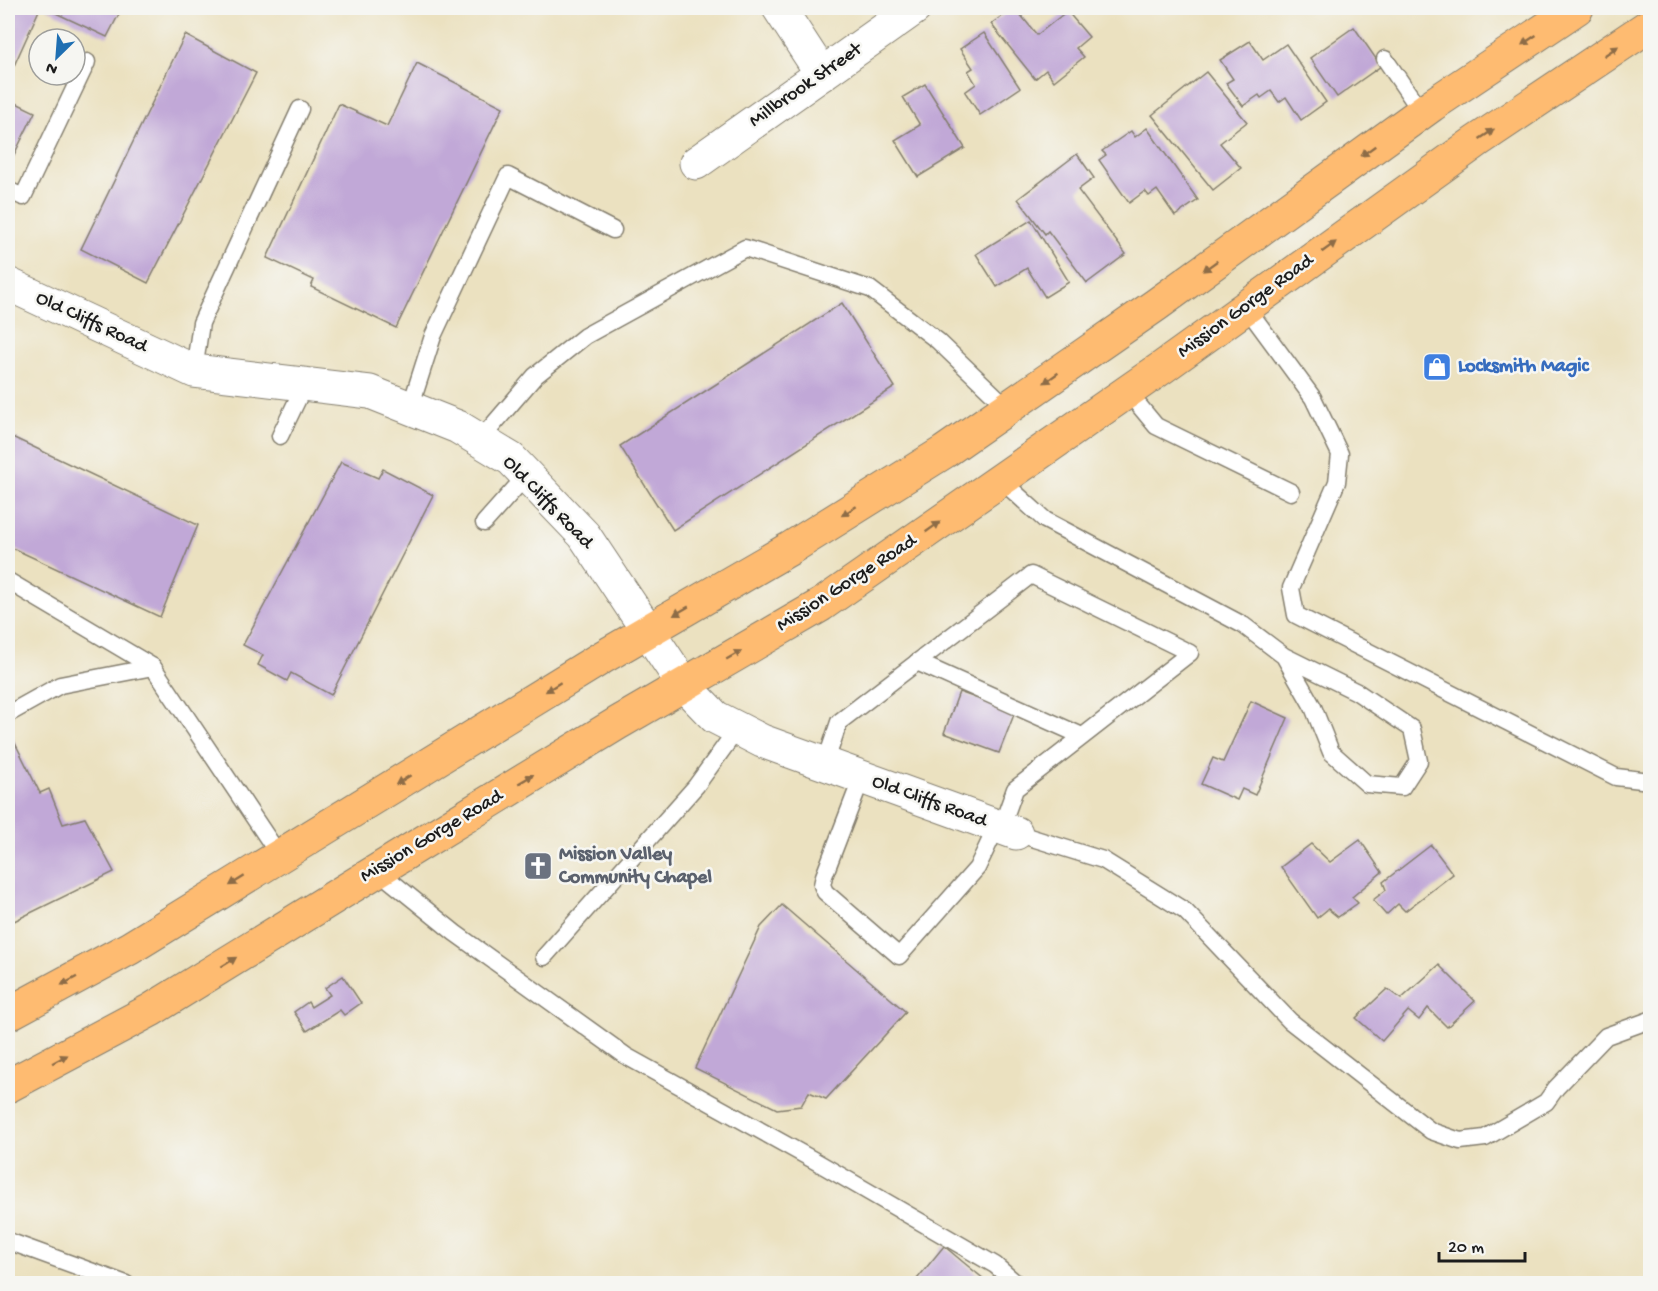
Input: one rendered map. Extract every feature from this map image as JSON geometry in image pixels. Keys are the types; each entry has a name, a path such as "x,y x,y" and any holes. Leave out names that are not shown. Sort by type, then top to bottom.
{"main road":[{"path":"8,1014 130,948 647,631 789,549 944,452 1156,305 1422,112 1577,8"},
{"name":"Mission Gorge Road","path":"8,1086 151,1010 377,870 821,605 1246,307 1477,141 1650,25"}],"street":[{"path":"779,8 822,74"},
{"name":"Millbrook Street","path":"696,163 915,8"},
{"name":"Old Cliffs Road","path":"8,284 194,371 370,392 458,427 511,459 584,536 684,685 715,717 762,741 1005,829"}],"lane":[{"path":"1385,59 1422,112"},
{"path":"8,190 23,197 75,87"},
{"path":"194,371 201,323 300,109"},
{"path":"410,408 433,336 507,176 613,230"},
{"path":"480,440 535,376 585,336 745,248 870,289 938,341 1008,408"},
{"path":"1246,307 1313,398 1340,454 1337,482 1291,588 1296,615 1616,777 1650,781"},
{"path":"280,436 305,384"},
{"path":"1127,391 1156,426 1292,492"},
{"path":"484,523 526,476"},
{"path":"1000,479 1046,520 1243,624 1284,656 1358,692 1412,729 1419,761 1402,788 1367,784 1331,752 1313,708 1284,656"},
{"path":"825,764 839,722 1031,575 1190,653 1015,789 1005,829 977,868 899,956 825,892 822,885 862,777"},
{"path":"8,581 153,668 279,855"},
{"path":"917,662 1082,736"},
{"path":"8,714 60,685 153,668"},
{"path":"544,957 696,786 738,728"},
{"path":"1005,829 1103,860 1185,911 1290,1021 1431,1131 1460,1141 1485,1138 1546,1102 1556,1088 1606,1036 1650,1020"},
{"path":"377,870 455,933 626,1056 995,1264 1017,1284"},
{"path":"8,1241 126,1284"}],"building":[{"path":"8,8 40,8 31,27 27,27 27,37 8,79"},
{"path":"45,8 122,8 107,37"},
{"path":"1013,8 1037,35 1067,11 1089,37 1076,48 1084,57 1054,81 1046,70 1035,79 991,24"},
{"path":"1354,27 1381,66 1337,97 1310,58"},
{"path":"984,33 1020,88 980,115 965,92 976,84 968,71 973,68 960,49"},
{"path":"185,35 256,73 148,283 81,249"},
{"path":"1250,41 1263,60 1286,44 1326,102 1301,120 1286,97 1279,102 1271,91 1261,98 1259,95 1243,106 1226,83 1233,79 1220,60"},
{"path":"417,63 503,107 396,328 311,287 314,280 267,258 339,104 387,126"},
{"path":"1206,72 1247,122 1220,143 1241,168 1213,190 1152,115"},
{"path":"925,84 965,148 918,177 895,140 920,125 903,97"},
{"path":"8,99 35,112 9,165 8,164"},
{"path":"1147,128 1198,200 1175,216 1157,190 1149,196 1145,191 1129,203 1099,160 1106,155 1102,151 1131,131 1135,137"},
{"path":"1077,154 1094,178 1078,190 1126,254 1087,283 1048,231 1045,234 1018,199"},
{"path":"1031,220 1069,282 1045,297 1027,268 997,287 976,254"},
{"path":"842,303 895,387 673,530 620,446"},
{"path":"8,435 198,525 160,617 8,546"},
{"path":"341,462 378,478 383,469 433,495 331,695 291,673 287,681 258,665 263,655 243,645"},
{"path":"959,692 1015,712 999,753 944,733"},
{"path":"1251,701 1288,718 1255,795 1242,789 1237,800 1201,784 1213,758 1223,762"},
{"path":"11,735 40,793 49,789 63,824 85,818 114,872 8,924 8,737"},
{"path":"1360,840 1382,872 1352,897 1358,903 1338,917 1328,909 1317,918 1281,867 1311,844 1330,862"},
{"path":"1431,845 1453,874 1405,911 1398,904 1386,915 1373,900 1386,890 1383,882"},
{"path":"782,905 906,1012 826,1099 809,1092 801,1106 777,1109 695,1068 761,927"},
{"path":"1439,965 1475,1001 1447,1027 1428,1008 1419,1020 1408,1011 1382,1041 1356,1018 1387,989 1401,999"},
{"path":"343,976 361,1003 344,1015 340,1010 307,1031 294,1012 308,1002 311,1007 330,995 325,988"},
{"path":"944,1246 963,1262 990,1284 913,1284"}],"place":[{"name":"Locksmith Magic","path":"1437,367"},
{"name":"Mission Valley Community Chapel","path":"538,866"}]}
